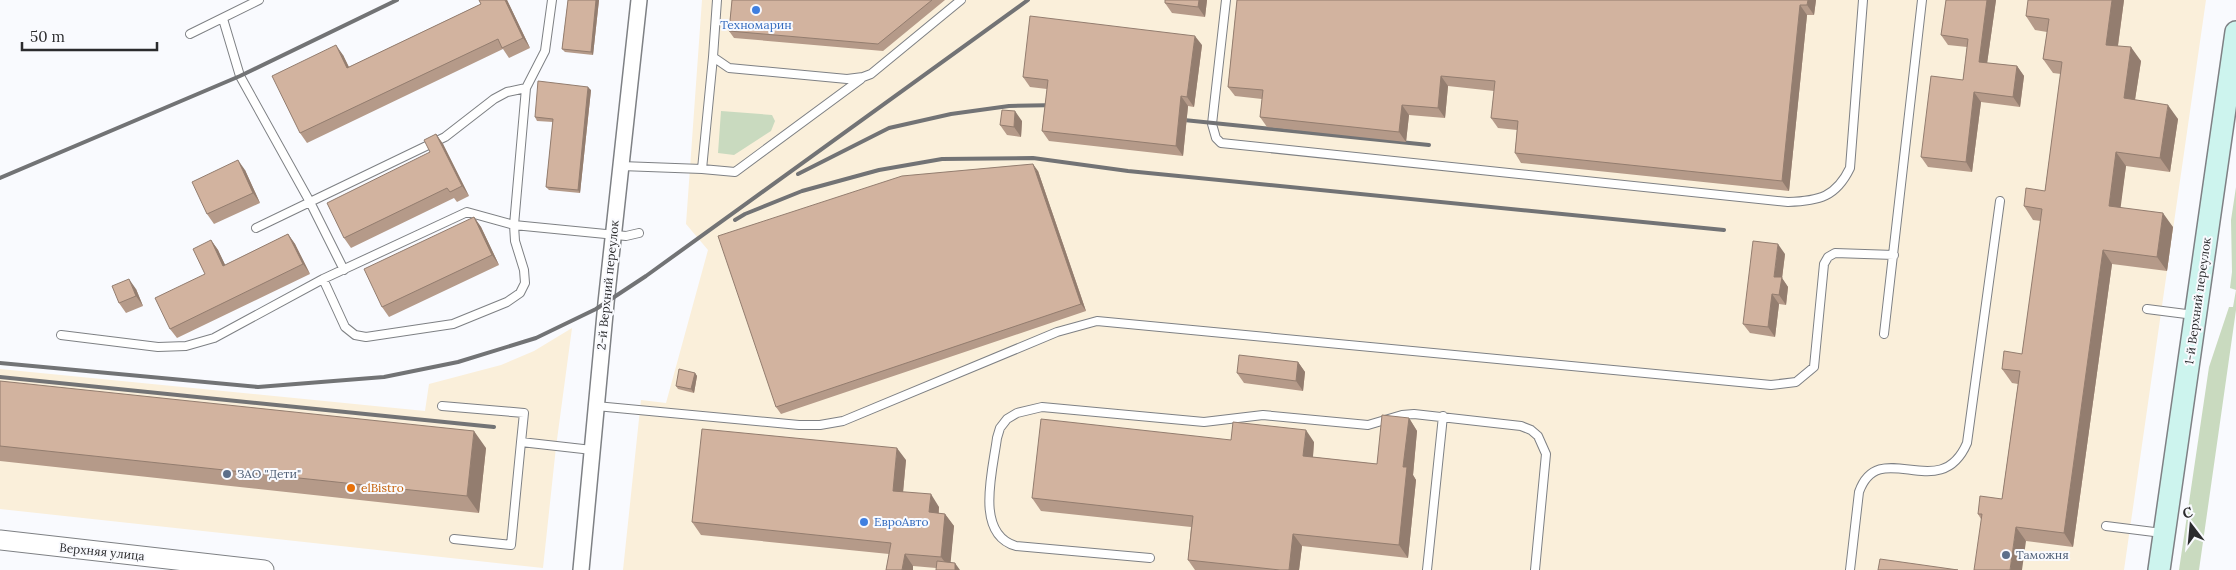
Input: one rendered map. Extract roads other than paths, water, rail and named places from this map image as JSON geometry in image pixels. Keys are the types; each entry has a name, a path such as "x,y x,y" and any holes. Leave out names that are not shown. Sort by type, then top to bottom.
{"main road":[{"name":"1-й Верхний переулок","path":"2159,570 2234,66 2236,32"}],"street":[{"name":"2-й Верхний переулок","path":"581,570 613,235 639,0"},
{"name":"Верхняя улица","path":"0,540 264,570"}],"lane":[{"path":"190,34 223,20 259,0"},
{"path":"323,279 345,327 355,335 366,337 453,324 507,302 520,292 525,283 524,270 515,241 514,225 526,88 545,51 552,0"},
{"path":"702,169 717,0"},
{"path":"713,57 729,68 847,79 863,77 871,74 962,0"},
{"path":"1226,0 1212,124 1216,138 1222,143 1788,202 1804,202 1826,196 1843,182 1850,168 1864,0"},
{"path":"1884,334 1922,0"},
{"path":"223,20 240,76 310,202 344,270"},
{"path":"621,166 735,172 863,77"},
{"path":"256,228 445,137 494,99 507,92 526,88"},
{"path":"1850,570 1858,492 1862,482 1869,474 1887,468 1924,472 1940,470 1955,463 1967,443 2000,201"},
{"path":"61,335 158,347 186,346 214,338 323,279 467,212 514,225 626,236 638,233"},
{"path":"596,406 799,425 820,425 843,421 1057,332 1097,320 1771,385 1796,382 1814,367 1824,264 1828,257 1836,253 1894,255"},
{"path":"2147,310 2196,315"},
{"path":"442,406 524,413 511,545 454,539"},
{"path":"1150,558 1016,546 1006,543 998,536 993,526 989,501 997,438 1000,428 1007,419 1017,412 1042,407 1204,422 1264,415 1368,425 1402,415 1443,416 1509,423 1531,430 1538,436 1546,454 1535,570"},
{"path":"1427,570 1443,416"},
{"path":"521,442 592,450"},
{"path":"2106,526 2164,533"}],"railway":[{"path":"0,178 240,76 397,0"},
{"path":"0,363 258,387 384,377 458,362 536,338 596,309 646,276 1028,0"},
{"path":"798,174 889,128 951,114 1009,106 1060,105"},
{"path":"1174,119 1429,145"},
{"path":"735,220 745,214 802,191 879,170 942,159 1033,158 1128,171 1724,230"},
{"path":"0,377 494,427"}],"place":[{"name":"Техномарин","path":"756,10"},
{"name":"ЗАО \"Дети\"","path":"227,474"},
{"name":"elBistro","path":"351,488"},
{"name":"ЕвроАвто","path":"864,522"},
{"name":"Таможня","path":"2006,555"}]}
